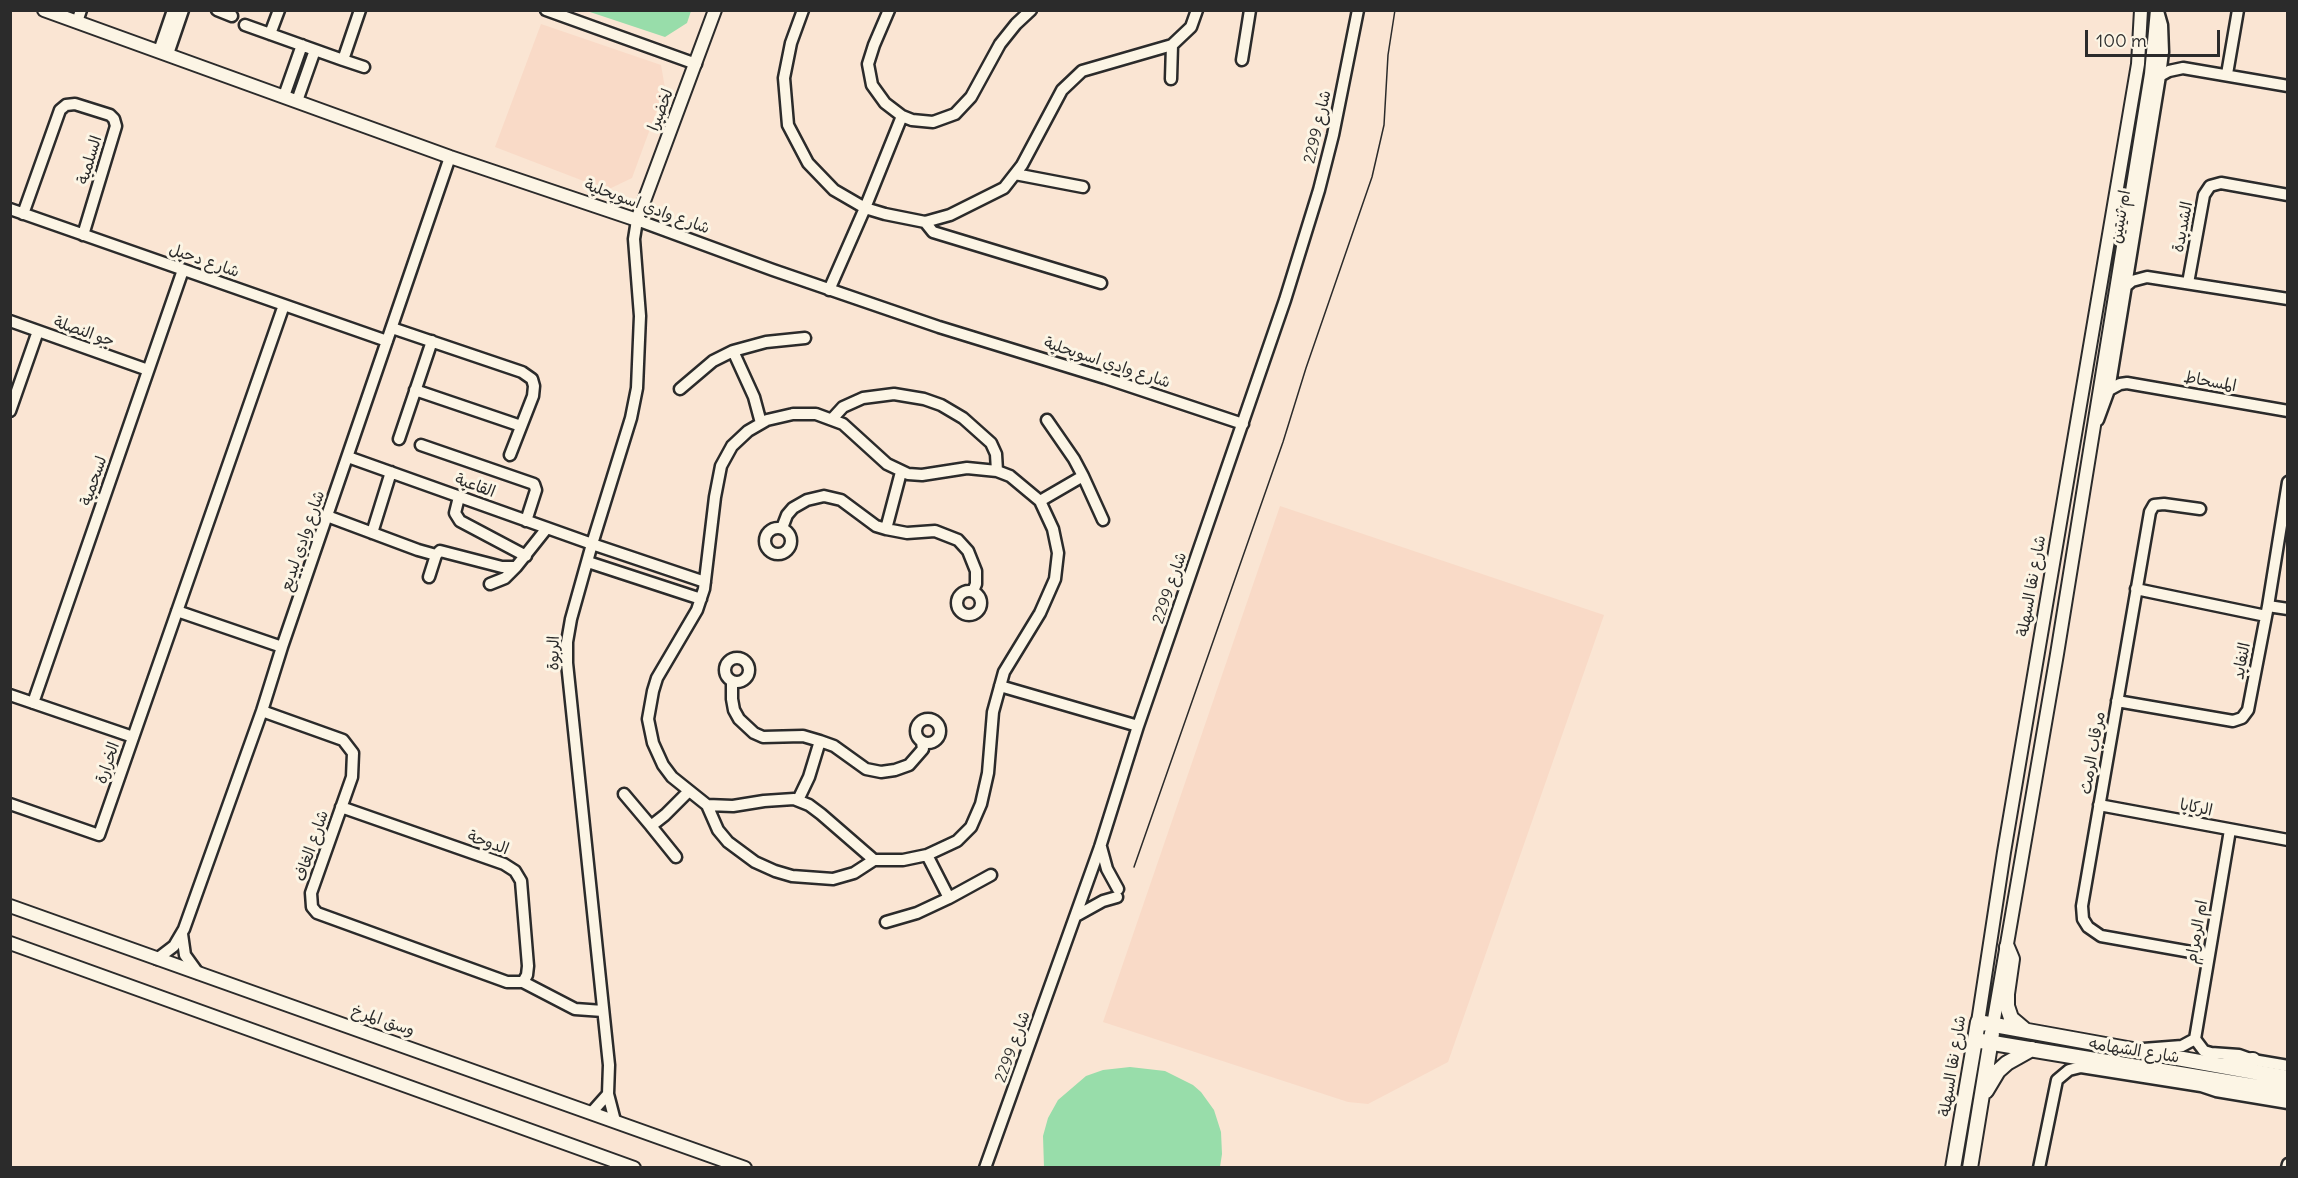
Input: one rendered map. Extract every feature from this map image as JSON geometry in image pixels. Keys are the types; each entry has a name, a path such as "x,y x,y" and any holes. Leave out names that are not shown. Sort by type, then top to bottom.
{"main road":[{"path":"2007,947 2012,959 2007,1006 2011,1018 2025,1031"},
{"name":"شارع الشهامه","path":"1978,1022 2288,1078"},
{"name":"شارع نقا السهلة","path":"1953,1167 1978,1022"},
{"name":"شارع نقا السهلة","path":"1970,1167 1994,1025"},
{"name":"شارع الشهامه","path":"1975,1040 2215,1081 2286,1102"},
{"path":"1981,1104 1998,1071 2019,1055 2032,1049"},
{"path":"2218,1066 2253,1060"},
{"path":"2215,1081 2242,1096"}],"street":[{"name":"شارع وادي اسويحلية","path":"44,10 79,16 163,52 450,157 637,220 829,290 1243,424"},
{"path":"163,52 172,10"},
{"path":"163,52 183,10"},
{"path":"217,10 232,16"},
{"path":"270,34 279,10"},
{"path":"343,60 360,10"},
{"path":"546,10 696,64"},
{"name":"لخضيرا","path":"637,220 716,10"},
{"path":"803,10 791,43 784,78 788,125 808,163 834,190 865,208 926,222 950,215 1004,188 1022,165 1062,90 1082,71 1172,45 1191,27 1197,10"},
{"path":"889,10 868,64 872,85 885,103 902,116 912,120 933,122 955,114 971,97 1000,44 1031,10"},
{"path":"1242,60 1250,10"},
{"name":"شارع 2299","path":"985,1167 1100,847 1138,726 1285,300 1319,190 1333,135 1358,10"},
{"name":"شارع نقا السهلة","path":"1978,1022 2004,852 2138,64 2141,10"},
{"name":"شارع نقا السهلة","path":"1994,1025 2151,74 2157,10"},
{"name":"ام ثنيتين","path":"2094,425 2100,416 2109,390 2160,76 2163,52 2162,25 2157,10"},
{"path":"2227,74 2238,10"},
{"path":"245,25 364,67"},
{"path":"284,96 302,45"},
{"path":"1172,45 1172,79"},
{"path":"297,101 315,50"},
{"path":"2163,52 2172,62 2183,68"},
{"path":"2160,76 2183,68 2288,86"},
{"name":"السلمية","path":"23,214 60,110 66,105 75,104 110,115 116,126 83,235"},
{"path":"829,290 902,116"},
{"name":"شارع وادي لبديع","path":"157,959 174,946 182,933 262,711 450,157"},
{"path":"1015,174 1083,187"},
{"name":"الشديدة","path":"2188,283 2204,195 2210,186 2221,183 2288,195"},
{"name":"شارع دحيل","path":"10,210 387,341"},
{"name":"الربوة","path":"615,1121 608,1094 609,1065 567,663 567,642 571,619 628,428 637,388 640,316 634,239 637,220"},
{"path":"926,222 933,232 1101,283"},
{"path":"2129,258 2134,267 2146,276 2287,296"},
{"name":"لسحمية","path":"33,703 183,270"},
{"path":"2125,287 2132,281 2146,276"},
{"name":"الخرارة","path":"10,804 99,836 284,305"},
{"name":"جو النصلة","path":"10,321 148,370"},
{"path":"392,328 522,372 532,379 533,396 510,455"},
{"path":"10,411 38,331"},
{"path":"680,389 713,361 733,351 766,342 805,338"},
{"path":"399,439 432,341"},
{"path":"733,351 754,397 762,423"},
{"path":"2112,366 2120,378 2127,383"},
{"path":"2109,390 2127,383"},
{"name":"المسحاط","path":"2127,383 2288,411"},
{"path":"415,390 521,426"},
{"path":"832,419 843,407 863,398 894,394 924,399 942,405 963,418 991,443 996,454 997,471"},
{"path":"793,414 816,414 832,419 856,434 886,464 901,471 922,475 968,468 997,471 1022,484 1040,501 1057,541 1058,559 1055,579 1040,613 1004,672 993,712 985,792 977,816 957,841 927,855 903,860 874,860 854,873 834,879 792,876 775,871 755,862 728,842 718,830 707,805 672,777 663,765 653,743 648,720 657,678 697,610 701,599 721,466 732,446 762,423 793,414"},
{"path":"1047,420 1074,459 1103,520"},
{"path":"421,445 532,483 536,490 526,521"},
{"name":"القاعية","path":"348,456 526,521 705,582"},
{"path":"886,529 901,471"},
{"path":"372,533 391,472"},
{"path":"1040,501 1083,476"},
{"name":"النفايد","path":"2117,701 2233,721 2242,718 2248,710 2288,482"},
{"path":"782,528 787,515 793,508 807,500 824,496 841,500 876,525 886,529 907,533 935,531 958,540 968,550 976,570 976,584 973,591"},
{"path":"459,497 455,513 460,521 526,556"},
{"name":"مرقاب الرمث","path":"2200,508 2164,504 2154,506 2150,512 2082,906 2083,919 2088,927 2101,936 2208,955"},
{"path":"327,516 436,555"},
{"path":"490,584 505,578 526,556 547,528"},
{"path":"429,576 436,555 442,551 502,567 516,567"},
{"path":"624,574 632,565 630,557"},
{"path":"588,562 701,599"},
{"path":"2136,589 2267,611 2288,609"},
{"path":"177,611 282,647"},
{"path":"732,682 734,710 739,719 754,733 763,737 803,736 820,741 834,746 866,769 881,772 909,765 923,749 922,742"},
{"path":"1000,686 1138,726"},
{"path":"10,695 133,737"},
{"name":"شارع الغاف","path":"262,711 343,740 353,753 354,766 311,893 312,907 317,913 520,983"},
{"path":"798,800 809,777 820,741"},
{"path":"651,826 688,791"},
{"path":"624,794 676,857"},
{"path":"707,805 733,806 787,798 798,800 821,814 874,860"},
{"name":"الركايا","path":"2099,805 2288,840"},
{"name":"الدوحة","path":"341,807 504,864 515,871 521,881 528,966 527,975 520,983"},
{"name":"ام الرمرام","path":"2195,1039 2230,830"},
{"path":"1076,916 1118,893 1100,847"},
{"path":"927,855 949,898"},
{"path":"886,922 917,913 991,875"},
{"name":"وسق المرخ","path":"10,906 745,1167"},
{"path":"182,933 185,955 198,973"},
{"path":"10,943 634,1167"},
{"path":"520,983 575,1009 603,1011"},
{"path":"2133,1051 2161,1046 2182,1046 2195,1039 2204,1051 2239,1055 2253,1060 2288,1066"},
{"name":"شارع الشهامه","path":"2041,1167 2057,1080 2069,1070 2081,1067 2286,1102"},
{"path":"592,1113 608,1094"}],"shaded area":[{"path":"541,24 661,65 665,88 632,178 607,190 495,147"},
{"path":"1280,506 1604,615 1448,1062 1368,1104 1348,1102 1103,1022"}],"green space":[{"path":"587,11 691,11 687,23 665,37"},
{"path":"1130,1067 1165,1071 1193,1085 1201,1092 1214,1110 1221,1132 1220,1167 1044,1167 1043,1136 1048,1118 1058,1100 1086,1076 1103,1070"}],"tram line":[{"path":"1134,867 1283,442 1372,177 1384,125 1388,55 1395,10"}]}
